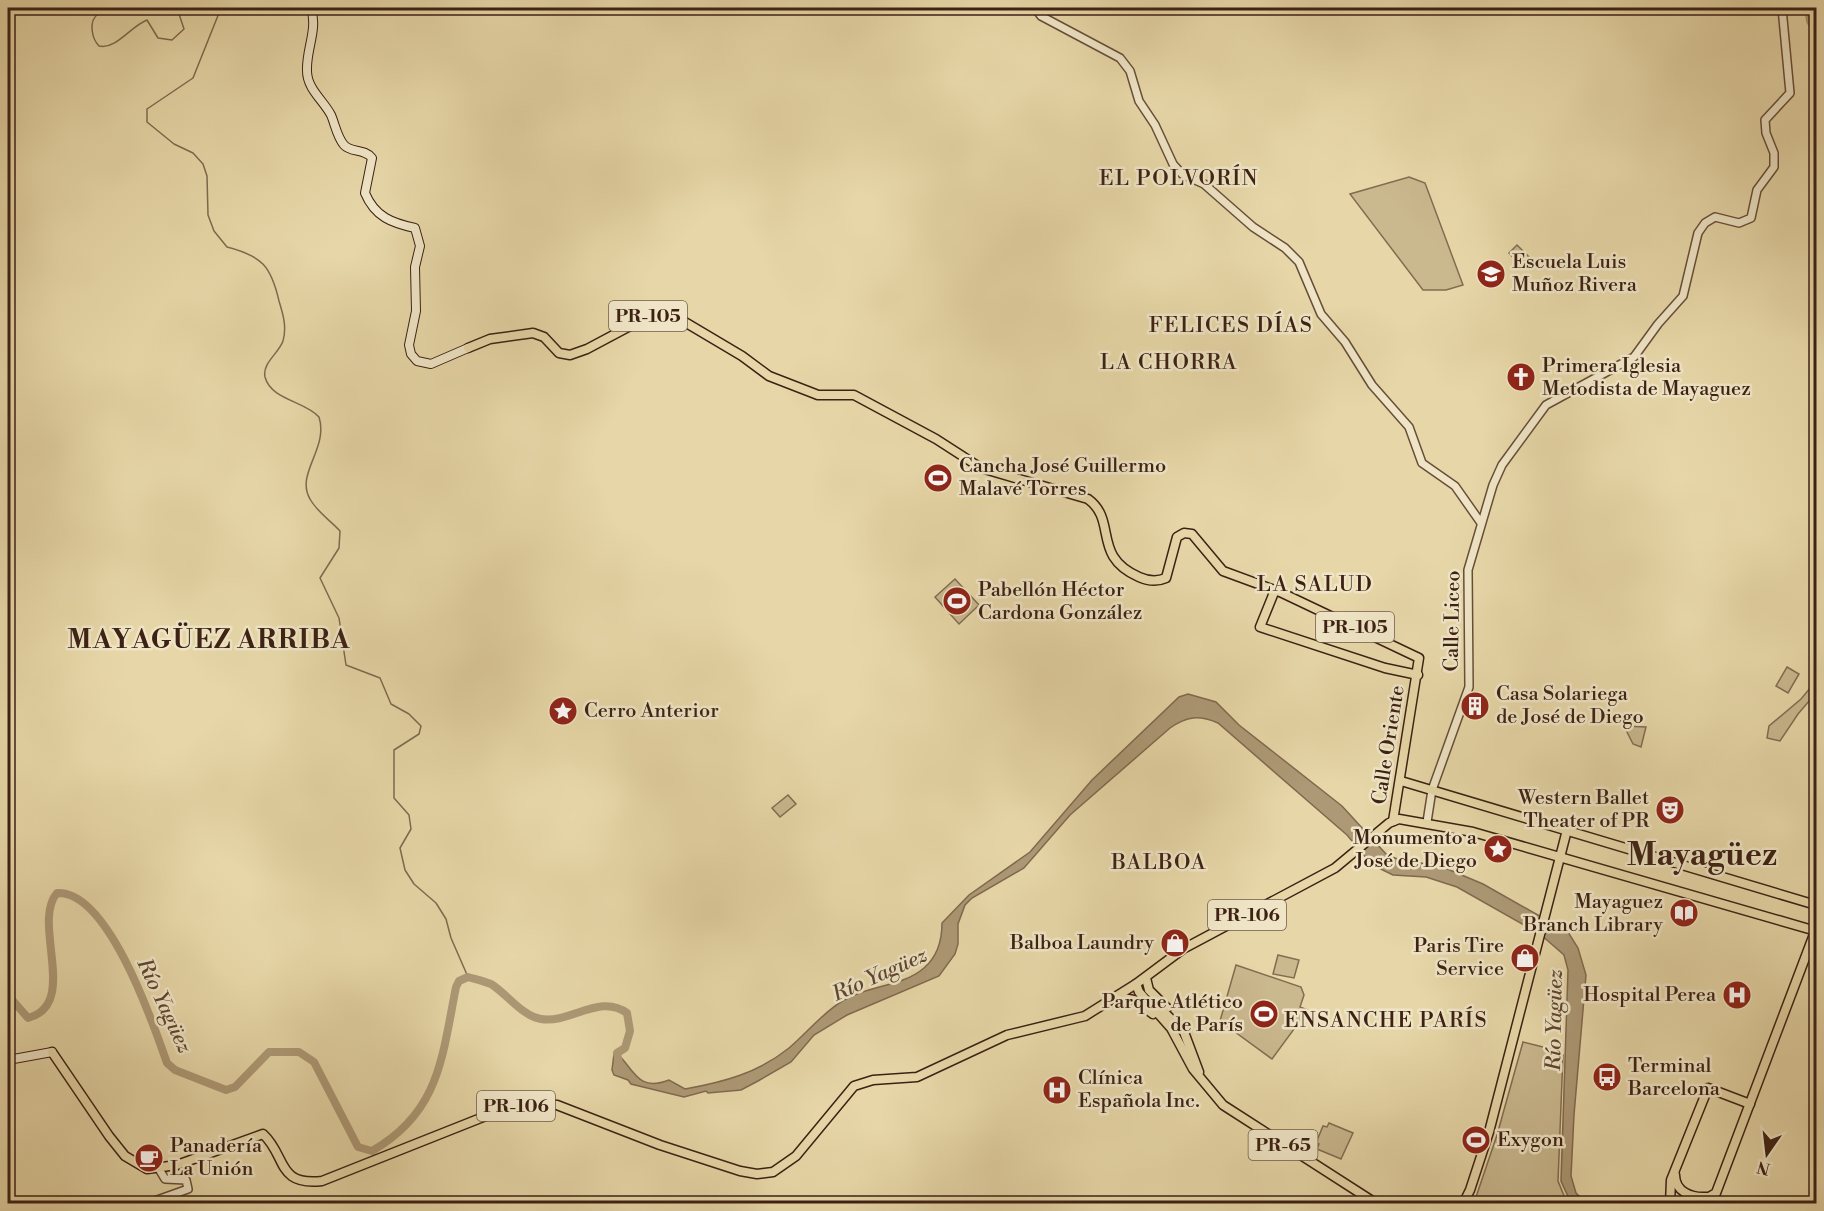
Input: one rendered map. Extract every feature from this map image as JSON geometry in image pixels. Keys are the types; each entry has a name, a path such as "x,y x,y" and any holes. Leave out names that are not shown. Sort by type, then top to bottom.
{"main road":[{"name":"PR-105","path":"311,8 314,26 306,69 312,89 330,113 343,144 349,149 363,151 372,158 365,193 377,212 391,223 415,228 419,237 419,251 415,267 416,311 409,345 411,354 422,363 434,364 490,339 533,333 544,337 559,353 570,355 587,349 643,318 671,316 727,347 763,373 814,394 854,395 936,439 981,468 1088,499 1095,504 1101,517 1112,556 1117,565 1143,579 1158,582 1166,578 1176,539 1187,533 1194,536 1223,571 1275,590 1419,658 1418,675 1385,668 1260,627 1275,590"},
{"name":"Calle Oriente","path":"1393,821 1418,675"},
{"path":"1401,781 1816,905"},
{"path":"1393,821 1399,819 1427,822 1560,857 1816,930 1716,1193 1696,1203"},
{"name":"PR-106","path":"159,1169 263,1134 284,1171 309,1183 322,1181 501,1110 536,1103 557,1105 616,1129 720,1165 757,1174 769,1173 784,1167 796,1156 834,1108 860,1083 917,1077 1007,1035 1085,1016 1117,997 1140,987 1146,978 1183,949 1335,868 1393,821"},
{"path":"1465,1203 1489,1132 1567,830"},
{"path":"1146,978 1149,990 1174,1016 1175,1022"},
{"name":"PR-65","path":"1140,987 1139,993 1177,1036 1193,1069 1223,1105 1377,1203"},
{"name":"PR-65","path":"1140,987 1184,1032 1199,1074"},
{"path":"1117,997 1134,1000 1165,1021"},
{"path":"8,1060 52,1052 125,1156 147,1169 159,1169"},
{"path":"1670,1203 1671,1180 1708,1088 1750,1104"},
{"path":"1675,1169 1675,1180 1683,1191 1694,1197 1711,1197"}],"street":[{"path":"1035,8 1041,16 1120,58 1130,71 1139,101 1155,125 1173,164 1182,174 1204,184 1253,227 1285,248 1299,262 1321,314 1345,342 1372,385 1409,427 1422,464 1455,486 1481,523"},
{"name":"Calle Liceo","path":"1427,822 1432,790 1469,687 1468,570 1481,523 1502,465 1546,405 1630,360 1683,296 1697,238 1705,223 1715,217 1739,223 1751,218 1757,190 1774,166 1774,153 1766,133 1765,120 1790,93 1782,8"},
{"path":"146,1203 188,1189 186,1180 165,1179 159,1169"}],"shaded area":[{"path":"1409,177 1425,183 1463,285 1446,290 1423,290 1350,194"},
{"path":"1517,245 1532,260 1523,268 1509,253"},
{"name":"Pabellón Héctor Cardona González","path":"955,579 979,605 959,624 935,597"},
{"path":"1787,667 1799,674 1788,693 1776,686"},
{"path":"1816,681 1816,693 1780,741 1767,738 1769,726 1801,699"},
{"path":"1188,694 1216,702 1239,725 1342,806 1387,855 1403,861 1438,865 1483,884 1568,932 1578,948 1586,975 1571,1176 1576,1193 1586,1203 1571,1203 1561,1181 1568,970 1564,955 1540,934 1457,887 1426,877 1393,875 1372,865 1347,835 1218,723 1199,718 1182,721 1170,728 1070,815 1024,868 972,898 965,905 958,924 958,944 955,954 939,976 847,1015 814,1035 791,1062 741,1090 708,1093 706,1091 684,1097 631,1084 628,1080 614,1075 612,1070 614,1054 617,1053 638,1078 650,1083 669,1080 685,1089 740,1075 777,1057 844,1000 915,974 929,963 936,953 942,923 969,895 1030,852 1092,780 1179,697"},
{"path":"1624,726 1646,727 1641,747 1633,744"},
{"path":"788,795 796,804 780,817 772,808"},
{"path":"1278,955 1299,960 1294,978 1273,974"},
{"name":"Parque Atlético de París","path":"1236,965 1301,987 1304,995 1300,1007 1308,1010 1272,1059 1220,1021"},
{"path":"1523,1042 1551,1049 1563,1055 1558,1181 1567,1203 1474,1203 1497,1135"},
{"path":"1329,1123 1353,1133 1341,1159 1317,1149 1319,1144 1316,1143 1323,1126 1327,1127"}],"waterway":[{"path":"124,8 104,11 95,17 92,30 99,46 117,41 147,20 158,38 172,40 184,29 178,11 182,8"},
{"path":"221,8 193,78 147,109 147,122 174,144 193,153 203,164 207,176 208,215 214,231 227,247 249,254 263,264 276,289 285,331 281,345 266,367 265,377 268,385 274,391 306,407 319,417 320,439 306,480 306,490 316,508 340,531 339,548 320,578 339,618 346,665 380,678 391,704 409,714 421,726 419,734 394,750 394,798 409,815 411,829 400,848 405,870 414,884 436,903 446,919 451,938 468,977"},
{"path":"1769,8 1779,8"},
{"path":"1808,8 1810,21 1816,31"},
{"name":"Río Yagüez","path":"8,995 28,1018 43,1010 51,997 53,980 50,906 57,893 76,898 94,913 111,935 139,991 167,1063 175,1070 226,1090 235,1087 269,1052 299,1052 314,1062 358,1147 372,1151 395,1136 412,1119 425,1100 441,1059 456,987 459,981 468,977 491,984 527,1014 541,1019 563,1017 606,1006 627,1013 630,1031 625,1048 617,1053 619,1063"}],"place":[{"name":"Escuela Luis Muñoz Rivera","path":"1491,274"},
{"name":"Primera Iglesia Metodista de Mayaguez","path":"1521,377"},
{"name":"Cancha José Guillermo Malavé Torres","path":"938,478"},
{"name":"Pabellón Héctor Cardona González","path":"957,601"},
{"name":"Casa Solariega de José de Diego","path":"1475,706"},
{"name":"Cerro Anterior","path":"563,711"},
{"name":"Western Ballet Theater of PR","path":"1670,810"},
{"name":"Monumento a José de Diego","path":"1498,849"},
{"name":"Mayaguez Branch Library","path":"1684,913"},
{"name":"Balboa Laundry","path":"1175,943"},
{"name":"Paris Tire Service","path":"1525,958"},
{"name":"Hospital Perea","path":"1737,995"},
{"name":"Parque Atlético de París","path":"1264,1014"},
{"name":"Terminal Barcelona","path":"1607,1077"},
{"name":"Clínica Española Inc.","path":"1057,1090"},
{"name":"Exygon","path":"1476,1140"},
{"name":"Panadería La Unión","path":"149,1158"}],"district":[{"name":"EL POLVORÍN","path":"1179,179"},
{"name":"FELICES DÍAS","path":"1231,326"},
{"name":"LA CHORRA","path":"1169,363"},
{"name":"LA SALUD","path":"1315,585"},
{"name":"MAYAGÜEZ ARRIBA","path":"209,640"},
{"name":"Mayagüez","path":"1702,855"},
{"name":"BALBOA","path":"1159,863"},
{"name":"ENSANCHE PARÍS","path":"1386,1021"}]}
